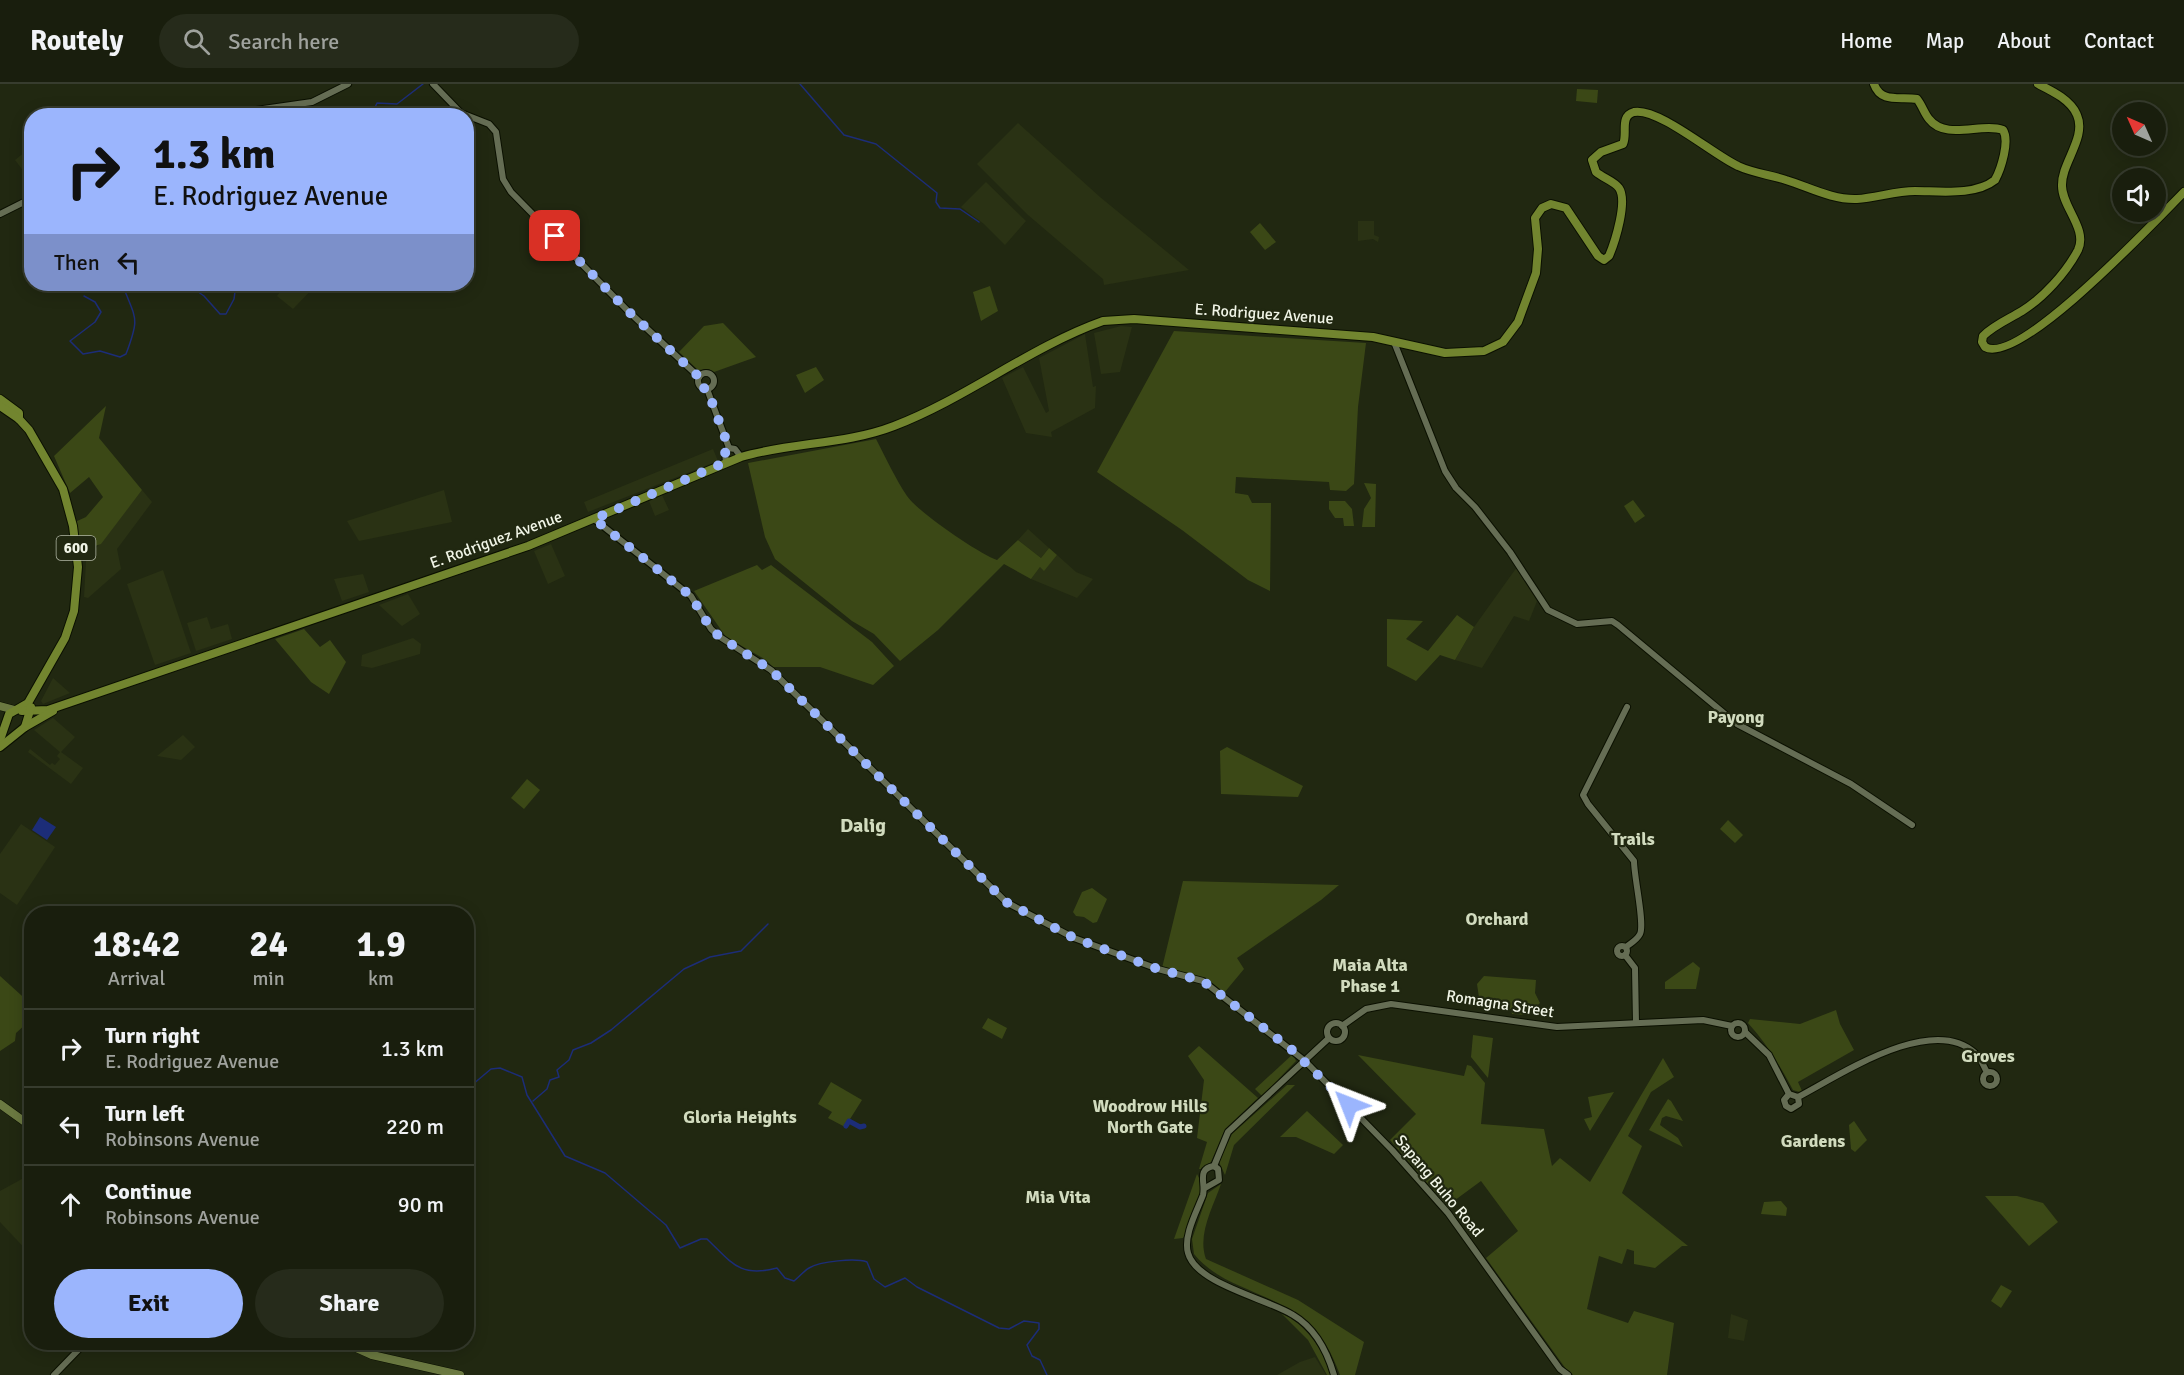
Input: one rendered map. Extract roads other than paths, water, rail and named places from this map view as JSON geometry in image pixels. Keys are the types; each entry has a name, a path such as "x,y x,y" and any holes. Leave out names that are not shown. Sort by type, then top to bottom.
{"main road":[{"name":"E. Rodriguez Avenue","path":"22,717 508,553 726,462 761,451 850,438 893,426 931,411 1065,339 1108,320 1134,319 1373,337 1430,351 1465,354 1493,348 1507,338 1518,322 1534,280 1538,258 1535,218 1542,208 1556,204 1566,208 1598,256 1604,260 1609,256 1623,206 1622,194 1616,184 1596,172 1592,160 1601,152 1623,144 1625,122 1629,114 1634,112 1657,119 1696,139 1738,166 1844,198 1864,198 1902,191 1979,189 1995,180 2004,149 2006,134 2003,130 1964,130 1935,125 1928,119 1917,99 1889,98 1879,92 1874,84"},
{"path":"2038,84 2067,102 2078,116 2079,129 2062,187 2064,198 2080,234 2080,243 2069,264 2032,304 1983,336 1984,347 1997,349 2041,328 2184,192"},
{"name":"600","path":"0,399 19,413 19,419"},
{"name":"600","path":"0,406 19,419 35,439 63,489 69,506 77,551 78,572 69,626 41,684 22,717 0,747"},
{"name":"E. Rodriguez Avenue","path":"22,717 48,710 74,699"},
{"path":"0,707 22,717 9,728 0,707"},
{"name":"600","path":"0,740 7,720 22,717"},
{"path":"0,1104 24,1121"},
{"path":"360,1350 460,1375"}],"street":[{"path":"270,108 312,102 348,84"},
{"path":"433,85 456,108"},
{"path":"474,118 489,124 496,132 503,179 511,192 628,311 699,377 700,387 707,389"},
{"path":"0,214 24,202"},
{"path":"1394,342 1445,471 1456,488 1475,507 1510,552 1548,610 1577,624 1612,621 1737,724 1851,784 1912,825"},
{"path":"699,377 704,373 711,375 713,383 707,389"},
{"path":"707,389 729,448"},
{"path":"729,448 735,449 741,457"},
{"path":"726,462 725,453 729,448"},
{"name":"Sapang Buho Road","path":"594,519 691,596 711,629 720,637 771,670 1006,902 1074,938 1158,969 1203,981 1305,1061 1392,1150 1448,1213 1568,1375"},
{"path":"1627,707 1583,795 1634,861 1634,880 1641,929 1638,938 1626,951 1635,968 1636,1023"},
{"name":"Romagna Street","path":"1342,1026 1366,1009 1391,1004 1557,1027 1703,1020 1732,1026"},
{"path":"1745,1032 1742,1036 1736,1037 1731,1032 1732,1026 1742,1023 1745,1032 1769,1055 1789,1094 1798,1097 1872,1058 1933,1038 1946,1039 1967,1046 1977,1054 1987,1072"},
{"path":"1329,1038 1334,1041 1342,1039 1345,1031 1342,1026 1334,1024 1329,1027 1329,1038 1228,1132 1214,1166 1205,1169 1202,1174 1205,1188 1187,1243 1192,1262 1222,1283 1283,1310 1301,1321 1319,1341 1334,1375"},
{"path":"1789,1094 1784,1104 1791,1109 1798,1106 1798,1097"},
{"path":"1205,1188 1219,1180 1218,1169 1214,1166"},
{"path":"54,1375 78,1350"}],"waterway":[{"path":"375,108 377,103 397,104 423,84"},
{"path":"800,84 844,135 876,144 937,193 936,202 940,208 960,209 979,222"},
{"path":"84,296 95,302 101,312 95,322 70,341 83,354 100,351 120,357 126,354 135,325 125,291"},
{"path":"197,291 220,314 226,314 234,299 235,291"},
{"path":"533,1101 547,1089 550,1080 559,1077 557,1070 569,1060 573,1050 591,1043 611,1030 684,969 710,957 741,951 768,924"},
{"path":"474,1083 491,1069 500,1068 522,1077 527,1095 565,1156 605,1173 666,1225 680,1248 701,1239 707,1239 730,1261 745,1270 764,1271 777,1268 785,1278 794,1281 809,1268 821,1264 847,1260 867,1262 874,1279 885,1287 905,1278 917,1287 999,1328 1009,1329 1024,1321 1039,1323 1039,1329 1027,1345 1032,1356 1040,1360 1047,1375"},
{"path":"846,1126 849,1121 860,1127 864,1126"}],"district":[{"name":"Payong","path":"1736,717"},
{"name":"Dalig","path":"863,825"},
{"name":"Trails","path":"1633,839"},
{"name":"Orchard","path":"1497,919"},
{"name":"Maia Alta Phase 1","path":"1370,975"},
{"name":"Groves","path":"1988,1056"},
{"name":"Woodrow Hills North Gate","path":"1150,1116"},
{"name":"Gloria Heights","path":"740,1117"},
{"name":"Gardens","path":"1813,1141"},
{"name":"Mia Vita","path":"1058,1197"}]}
